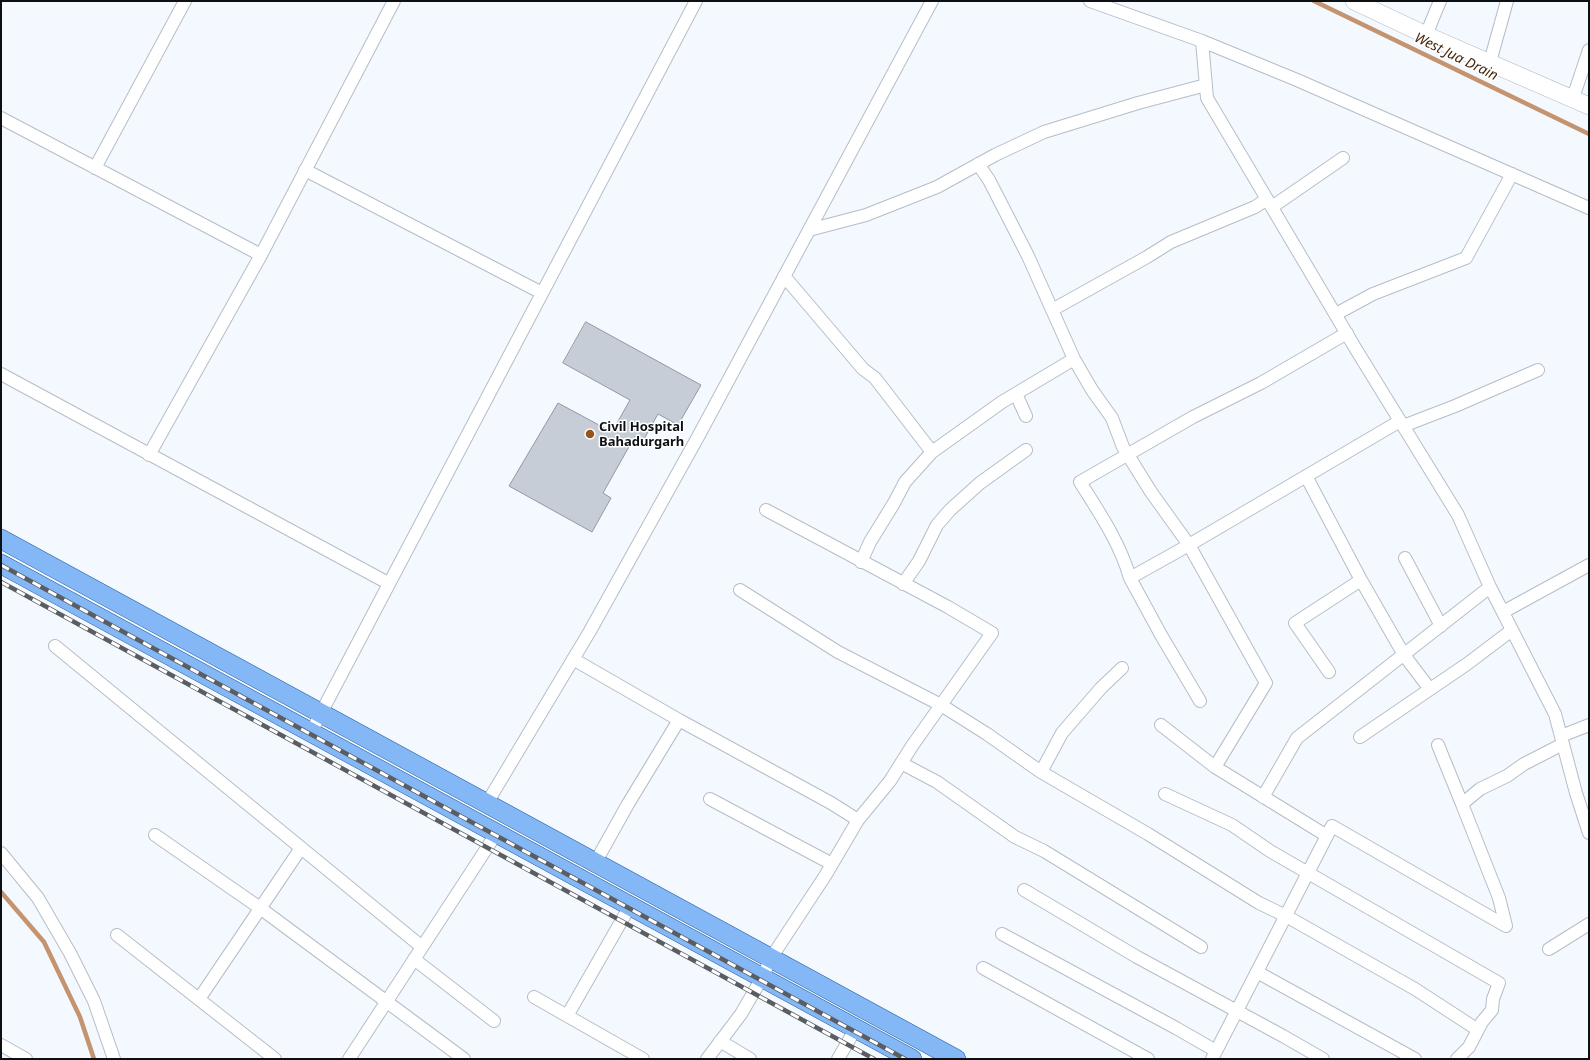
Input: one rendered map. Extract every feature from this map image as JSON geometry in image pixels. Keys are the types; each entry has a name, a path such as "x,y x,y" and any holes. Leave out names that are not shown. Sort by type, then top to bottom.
{"main road":[{"path":"1354,1 1426,35 1589,106"},
{"path":"1,539 956,1059"},
{"path":"1,564 912,1059"}],"street":[{"path":"95,168 185,1"},
{"path":"149,455 261,255 394,1"},
{"path":"311,732 388,583 696,1"},
{"path":"486,803 573,659 699,435 932,1"},
{"path":"1090,1 1202,41 1297,80 1589,208"},
{"path":"1426,35 1440,1"},
{"path":"1490,62 1507,1"},
{"path":"1202,41 1207,98 1401,423 1458,515 1490,587 1555,714 1576,793 1589,833"},
{"path":"1573,98 1589,50"},
{"path":"809,230 866,216 937,187 995,155 1044,132 1138,103 1206,85"},
{"path":"1,118 261,255"},
{"path":"1052,310 1171,242 1255,206 1270,203 1343,158"},
{"path":"978,164 989,180 1012,225 1074,360 1092,390 1112,418 1127,453 1151,492 1189,545 1266,683 1215,768"},
{"path":"305,170 542,293"},
{"path":"1336,314 1373,294 1466,258 1512,174"},
{"path":"784,276 863,369 875,378 932,452"},
{"path":"1200,701 1161,635 1130,578 1126,562 1112,535 1080,482 1127,453 1192,417 1261,384 1347,333"},
{"path":"861,562 870,542 905,482 932,452 1002,402 1074,360"},
{"path":"1130,578 1401,423 1538,370"},
{"path":"1,374 388,583"},
{"path":"1016,394 1026,416"},
{"path":"903,584 919,561 937,525 950,510 980,484 1026,450"},
{"path":"1306,476 1361,580 1404,655 1429,688"},
{"path":"706,1059 741,1014 762,978 771,958 832,864 858,820 890,781 941,704 992,633 948,607 861,562 833,545 766,510"},
{"path":"1405,558 1441,626"},
{"path":"1503,612 1589,565"},
{"path":"1329,672 1295,623 1361,580"},
{"path":"1263,797 1297,738 1490,587"},
{"path":"740,590 838,652 941,704 1041,772 1148,834 1259,902 1415,990 1478,1030"},
{"path":"1360,737 1429,688 1467,664 1512,630"},
{"path":"55,646 422,947"},
{"path":"573,659 679,720 831,803 858,820"},
{"path":"1041,772 1062,733 1101,688 1122,668"},
{"path":"595,862 679,720"},
{"path":"1161,725 1215,768 1327,836"},
{"path":"1462,804 1480,789 1506,776 1562,740 1589,725"},
{"path":"1002,934 1051,962 1087,979 1214,1055 1332,826 1506,926 1499,898 1438,745"},
{"path":"901,763 937,782 1015,837 1044,851 1201,946"},
{"path":"1165,794 1232,825 1270,851 1415,936 1499,983 1493,999 1492,1010 1482,1022 1469,1047 1457,1059"},
{"path":"710,799 832,864"},
{"path":"348,1059 496,834"},
{"path":"155,835 260,908 464,1059"},
{"path":"199,999 301,848"},
{"path":"1,854 38,898 70,953 94,1001 114,1059"},
{"path":"1024,890 1137,956 1237,1010 1323,1059"},
{"path":"566,1016 630,906"},
{"path":"1548,949 1589,924"},
{"path":"117,935 275,1059"},
{"path":"414,959 494,1021"},
{"path":"982,968 1148,1059"},
{"path":"1257,972 1414,1059"},
{"path":"534,997 643,1059"},
{"path":"838,1059 856,1028"},
{"path":"720,1041 750,1059"},
{"path":"1,1045 26,1059"}],"building":[{"path":"586,322 701,385 678,425 658,414 643,441 635,436 603,493 611,498 592,532 509,486 558,403 612,432 630,400 563,363"}],"waterway":[{"name":"West Jua Drain","path":"1314,1 1589,134"},
{"path":"1,892 44,942 80,1017 94,1059"}],"railway":[{"path":"1,565 905,1059"},
{"path":"1,582 874,1059"}],"place":[{"name":"Civil Hospital Bahadurgarh","path":"590,434"}]}
